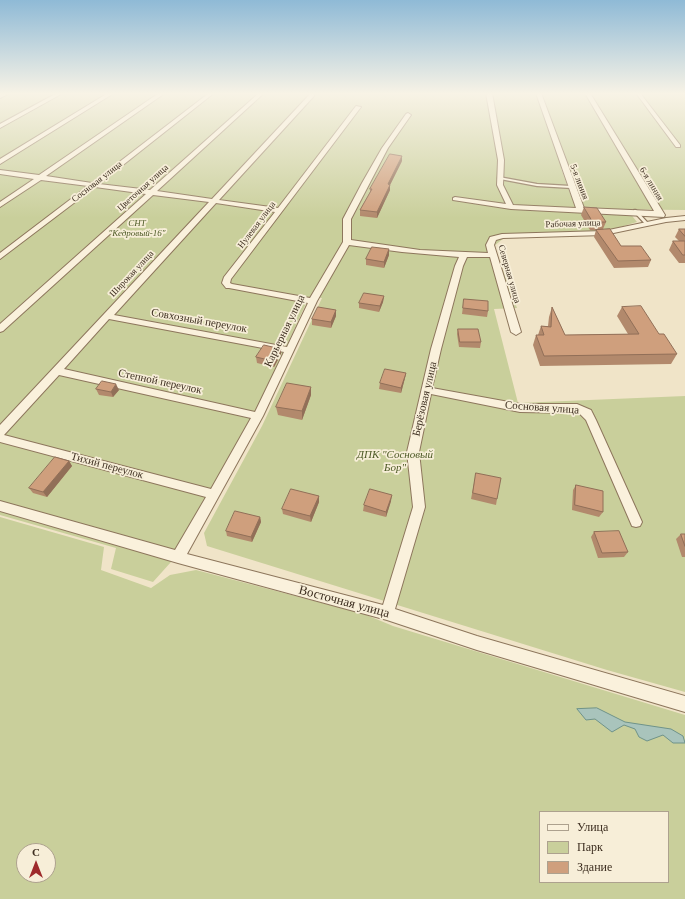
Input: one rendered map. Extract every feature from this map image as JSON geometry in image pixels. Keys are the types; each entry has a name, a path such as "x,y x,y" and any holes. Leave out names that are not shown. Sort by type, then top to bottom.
{"street":[{"path":"0,162 44,135"},
{"path":"0,205 101,135"},
{"name":"Сосновая улица","path":"0,257 158,135"},
{"name":"Цветочная улица","path":"0,329 215,135"},
{"name":"Широкая улица","path":"0,432 275,135"},
{"name":"Нулевая улица","path":"313,301 229,286 226,283 227,279 337,135"},
{"path":"395,135 373,169 347,220 348,242 405,251 464,255 493,255"},
{"path":"497,135 502,169 500,185 512,207"},
{"name":"5-я линия","path":"555,135 571,187 581,210"},
{"name":"6-я линия","path":"612,135 658,213 666,220"},
{"path":"670,135 678,146"},
{"path":"0,172 279,210"},
{"path":"455,199 512,207 658,213"},
{"name":"Рабочая улица","path":"509,236 615,232 666,220 685,218"},
{"name":"Северная улица","path":"509,236 497,236 490,241 516,332"},
{"name":"Карьерная улица","path":"178,557 258,416 288,350 313,301 348,242"},
{"name":"Берёзовая улица","path":"387,613 419,507 413,452 426,390 443,323 464,255"},
{"name":"Совхозный переулок","path":"106,316 288,350"},
{"name":"Степной переулок","path":"56,371 258,416"},
{"name":"Сосновая улица","path":"426,390 520,408 577,408 583,410 591,420 636,522"},
{"name":"Тихий переулок","path":"0,438 213,494"},
{"name":"Восточная улица","path":"0,506 178,557 387,613 477,643 685,704"}],"lane":[{"path":"500,178 537,185 571,187"},
{"path":"635,211 647,224"}],"green space":[{"path":"0,135 685,135 685,210 584,209 567,168 561,168 578,212 629,212 637,222 610,230 579,232 580,236 504,238 494,246 517,308 494,309 518,403 685,396 685,692 607,670 207,546 204,533 262,426 322,298 309,297 261,402 171,562 153,582 111,569 116,548 0,515"},
{"path":"0,517 104,547 101,570 151,588 170,575 196,570 364,614 393,626 685,715 685,899 0,899"}],"water":[{"path":"597,708 625,722 671,729 683,736 685,743 673,743 663,735 647,741 639,737 635,729 624,725 612,732 595,719 586,720 577,709"}],"building":[{"path":"390,154 402,156 388,184 390,185 377,212 360,210 372,189 370,189"},
{"path":"584,207 597,208 606,222 593,222"},
{"path":"610,229 621,246 641,246 651,260 618,261 596,230"},
{"path":"679,229 685,229 685,236"},
{"path":"673,241 685,241 685,255 683,255"},
{"path":"372,247 389,249 384,262 366,259"},
{"path":"364,293 384,296 380,306 359,303"},
{"path":"464,299 488,301 488,311 463,308"},
{"path":"641,306 659,334 664,334 677,354 544,356 536,335 544,335 541,326 551,327 552,307 565,335 639,334 622,307"},
{"path":"318,307 336,310 331,322 312,319"},
{"path":"458,329 478,329 481,342 460,342"},
{"path":"264,345 281,349 273,361 256,357"},
{"path":"385,369 406,373 401,388 380,383"},
{"path":"102,381 116,384 111,392 96,389"},
{"path":"287,383 311,387 302,411 276,407"},
{"path":"55,457 69,461 43,492 29,488"},
{"path":"476,473 501,478 497,499 473,493"},
{"path":"576,485 603,491 603,512 575,505"},
{"path":"291,489 319,496 310,516 282,509"},
{"path":"370,489 392,495 386,512 364,505"},
{"path":"235,511 260,517 251,537 226,531"},
{"path":"619,531 628,552 602,553 594,532"},
{"path":"681,534 685,534 685,546"}],"park label":[{"name":"СНТ \"Кедровый-16\"","path":"137,230"},
{"name":"ДПК \"Сосновый Бор\"","path":"395,461"}]}
